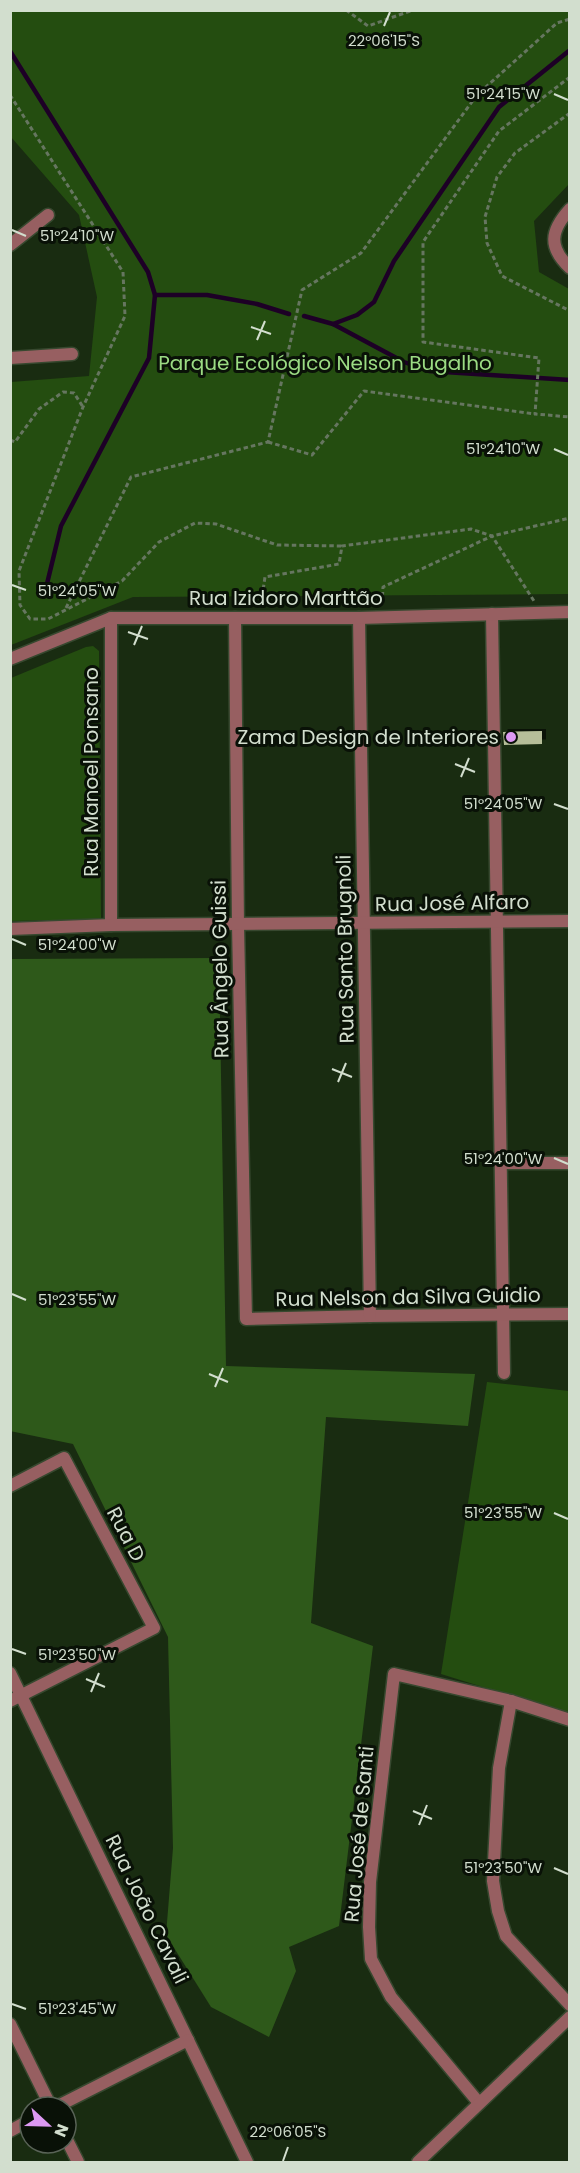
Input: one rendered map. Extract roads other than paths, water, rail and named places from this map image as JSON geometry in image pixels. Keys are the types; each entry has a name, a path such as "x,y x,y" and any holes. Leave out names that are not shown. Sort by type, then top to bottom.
{"street":[{"path":"570,209 557,228 554,240 557,256 570,268"},
{"path":"10,245 48,215"},
{"path":"10,358 72,354"},
{"name":"Rua Izidoro Marttão","path":"10,658 111,618 359,618 570,612"},
{"path":"492,614 504,1373"},
{"name":"Rua Manoel Ponsano","path":"111,618 111,926"},
{"name":"Rua Ângelo Guissi","path":"236,618 238,925 246,1319"},
{"name":"Rua Santo Brugnoli","path":"359,618 370,1316"},
{"name":"Rua José Alfaro","path":"10,929 570,921"},
{"path":"501,1163 570,1163"},
{"name":"Rua Nelson da Silva Guidio","path":"246,1319 570,1314"},
{"name":"Rua D","path":"10,1486 64,1458 154,1628 16,1698"},
{"name":"Rua João Cavali","path":"10,1672 16,1698 188,2040 247,2163"},
{"name":"Rua José de Santi","path":"480,2103 391,1997 371,1959 370,1882 394,1674 511,1701"},
{"path":"570,1720 511,1701 499,1768 493,1881 498,1911 506,1936 570,2004"},
{"path":"418,2163 570,2017"},
{"path":"10,2024 45,2095"},
{"path":"78,2096 188,2040"}],"waterway":[{"path":"333,324 357,315 374,302 394,261 499,107 570,50"},
{"path":"10,51 148,272 155,295 149,358 61,526 45,592"},
{"path":"155,295 207,295 257,304 289,314"},
{"path":"304,316 333,324 404,362 429,371 570,380"}],"place":[{"name":"Zama Design de Interiores","path":"511,737"}],"park label":[{"name":"Parque Ecológico Nelson Bugalho","path":"325,363"}]}
